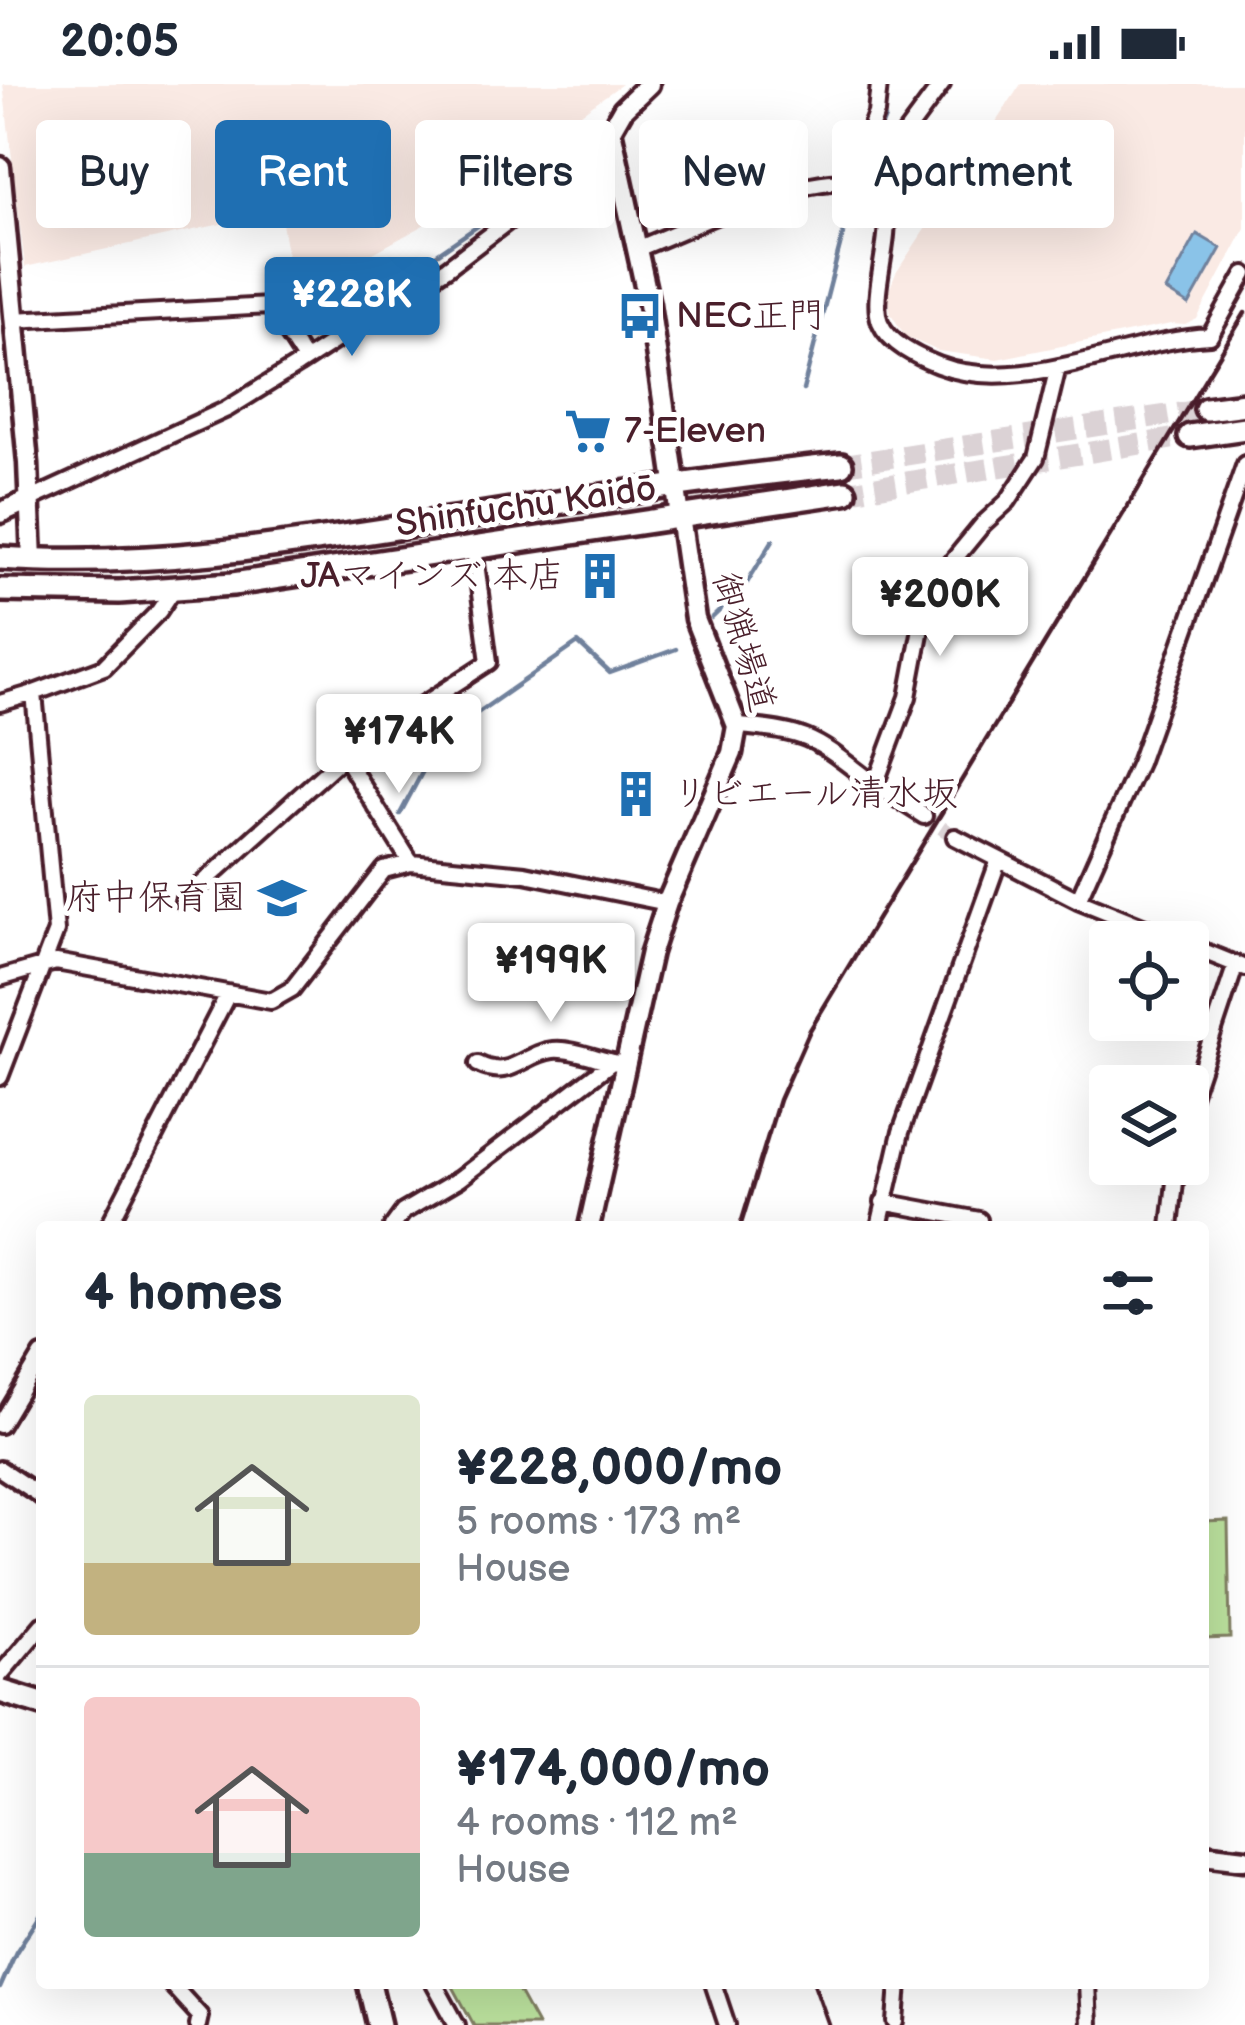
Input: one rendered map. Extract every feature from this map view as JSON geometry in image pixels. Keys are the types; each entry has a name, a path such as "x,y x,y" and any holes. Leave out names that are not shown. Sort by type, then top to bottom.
{"main road":[{"path":"1206,409 1245,404"},
{"path":"1190,436 1245,428"},
{"name":"Shinfuchu Kaidō","path":"0,558 98,562 214,555 676,484 841,464"},
{"name":"Shinfuchu Kaidō","path":"0,590 172,590 845,492"},
{"path":"1,1688 36,1702"},
{"path":"370,1989 379,2025"}],"street":[{"path":"615,123 649,84"},
{"path":"873,120 879,84"},
{"path":"915,120 942,84"},
{"name":"御猟場道","path":"590,1221 620,1063 651,952 667,903 732,753 737,726 695,619 639,248 615,147"},
{"path":"0,167 32,560"},
{"path":"639,248 772,196 832,184"},
{"path":"0,513 226,409 448,268 500,228"},
{"path":"886,228 876,291 879,320 887,333 911,353 944,367 986,374 1058,368 1131,347 1210,336 1245,274"},
{"path":"14,320 270,306 305,360"},
{"path":"875,785 908,697 928,591 1008,501 1036,458 1058,368"},
{"path":"1078,900 1139,763 1245,464"},
{"path":"183,901 344,756 489,662 474,548"},
{"path":"0,703 104,668 159,611 172,590"},
{"path":"0,1077 56,931 34,693"},
{"path":"737,726 799,732 820,742 924,816"},
{"path":"344,756 411,863"},
{"path":"955,837 998,862 1130,921"},
{"path":"880,1221 902,1132 998,862"},
{"path":"0,978 46,963 271,1001 292,989 385,869 411,863 524,874 667,903"},
{"path":"1204,1065 1240,966 1209,953"},
{"path":"111,1221 228,994"},
{"path":"478,1064 490,1070 509,1070 552,1049 620,1063"},
{"path":"397,1221 620,1063"},
{"path":"1171,1221 1175,1185"},
{"path":"883,1202 979,1221"},
{"path":"0,1425 36,1365"},
{"path":"0,1469 36,1493"},
{"path":"1,1688 36,1634"},
{"path":"1209,1855 1245,1858"},
{"path":"175,1989 200,2016 198,2025"},
{"path":"437,1989 457,2025"},
{"path":"715,1989 727,2025"},
{"path":"896,2022 899,1989"},
{"path":"1087,1989 1089,2025"}],"shaded area":[{"path":"3,84 622,84 571,120 415,120 415,228 419,228 311,287 290,271 283,228 391,228 391,120 215,120 215,225 25,267"},
{"path":"1021,84 1245,84 1245,228 1197,319 997,359 938,351 905,336 891,314 887,295 926,228 1114,228 1114,120 997,120"}],"green space":[{"path":"1228,1521 1230,1638 1209,1639 1209,1522"},
{"path":"454,1989 517,1989 537,2025 474,2025"}],"water":[{"path":"1197,234 1221,248 1189,305 1166,291"}],"waterway":[{"path":"360,307 475,228"},
{"path":"803,390 845,228"},
{"path":"712,618 745,586 773,540"},
{"path":"400,814 440,739 578,643 610,673 676,649"},
{"path":"0,1988 36,1921"}],"tunnel":[{"path":"841,465 1206,409"},
{"path":"845,492 1190,436"},
{"path":"924,816 955,837"}],"railway":[{"path":"742,1221 779,1100 810,1030 1245,313"},
{"path":"816,1989 829,2025"}],"place":[{"name":"NEC正門","path":"640,316"},
{"name":"7-Eleven","path":"588,431"},
{"name":"JAマインズ 本店","path":"600,576"},
{"name":"リビエール清水坂","path":"636,794"},
{"name":"府中保育園","path":"282,898"}]}
